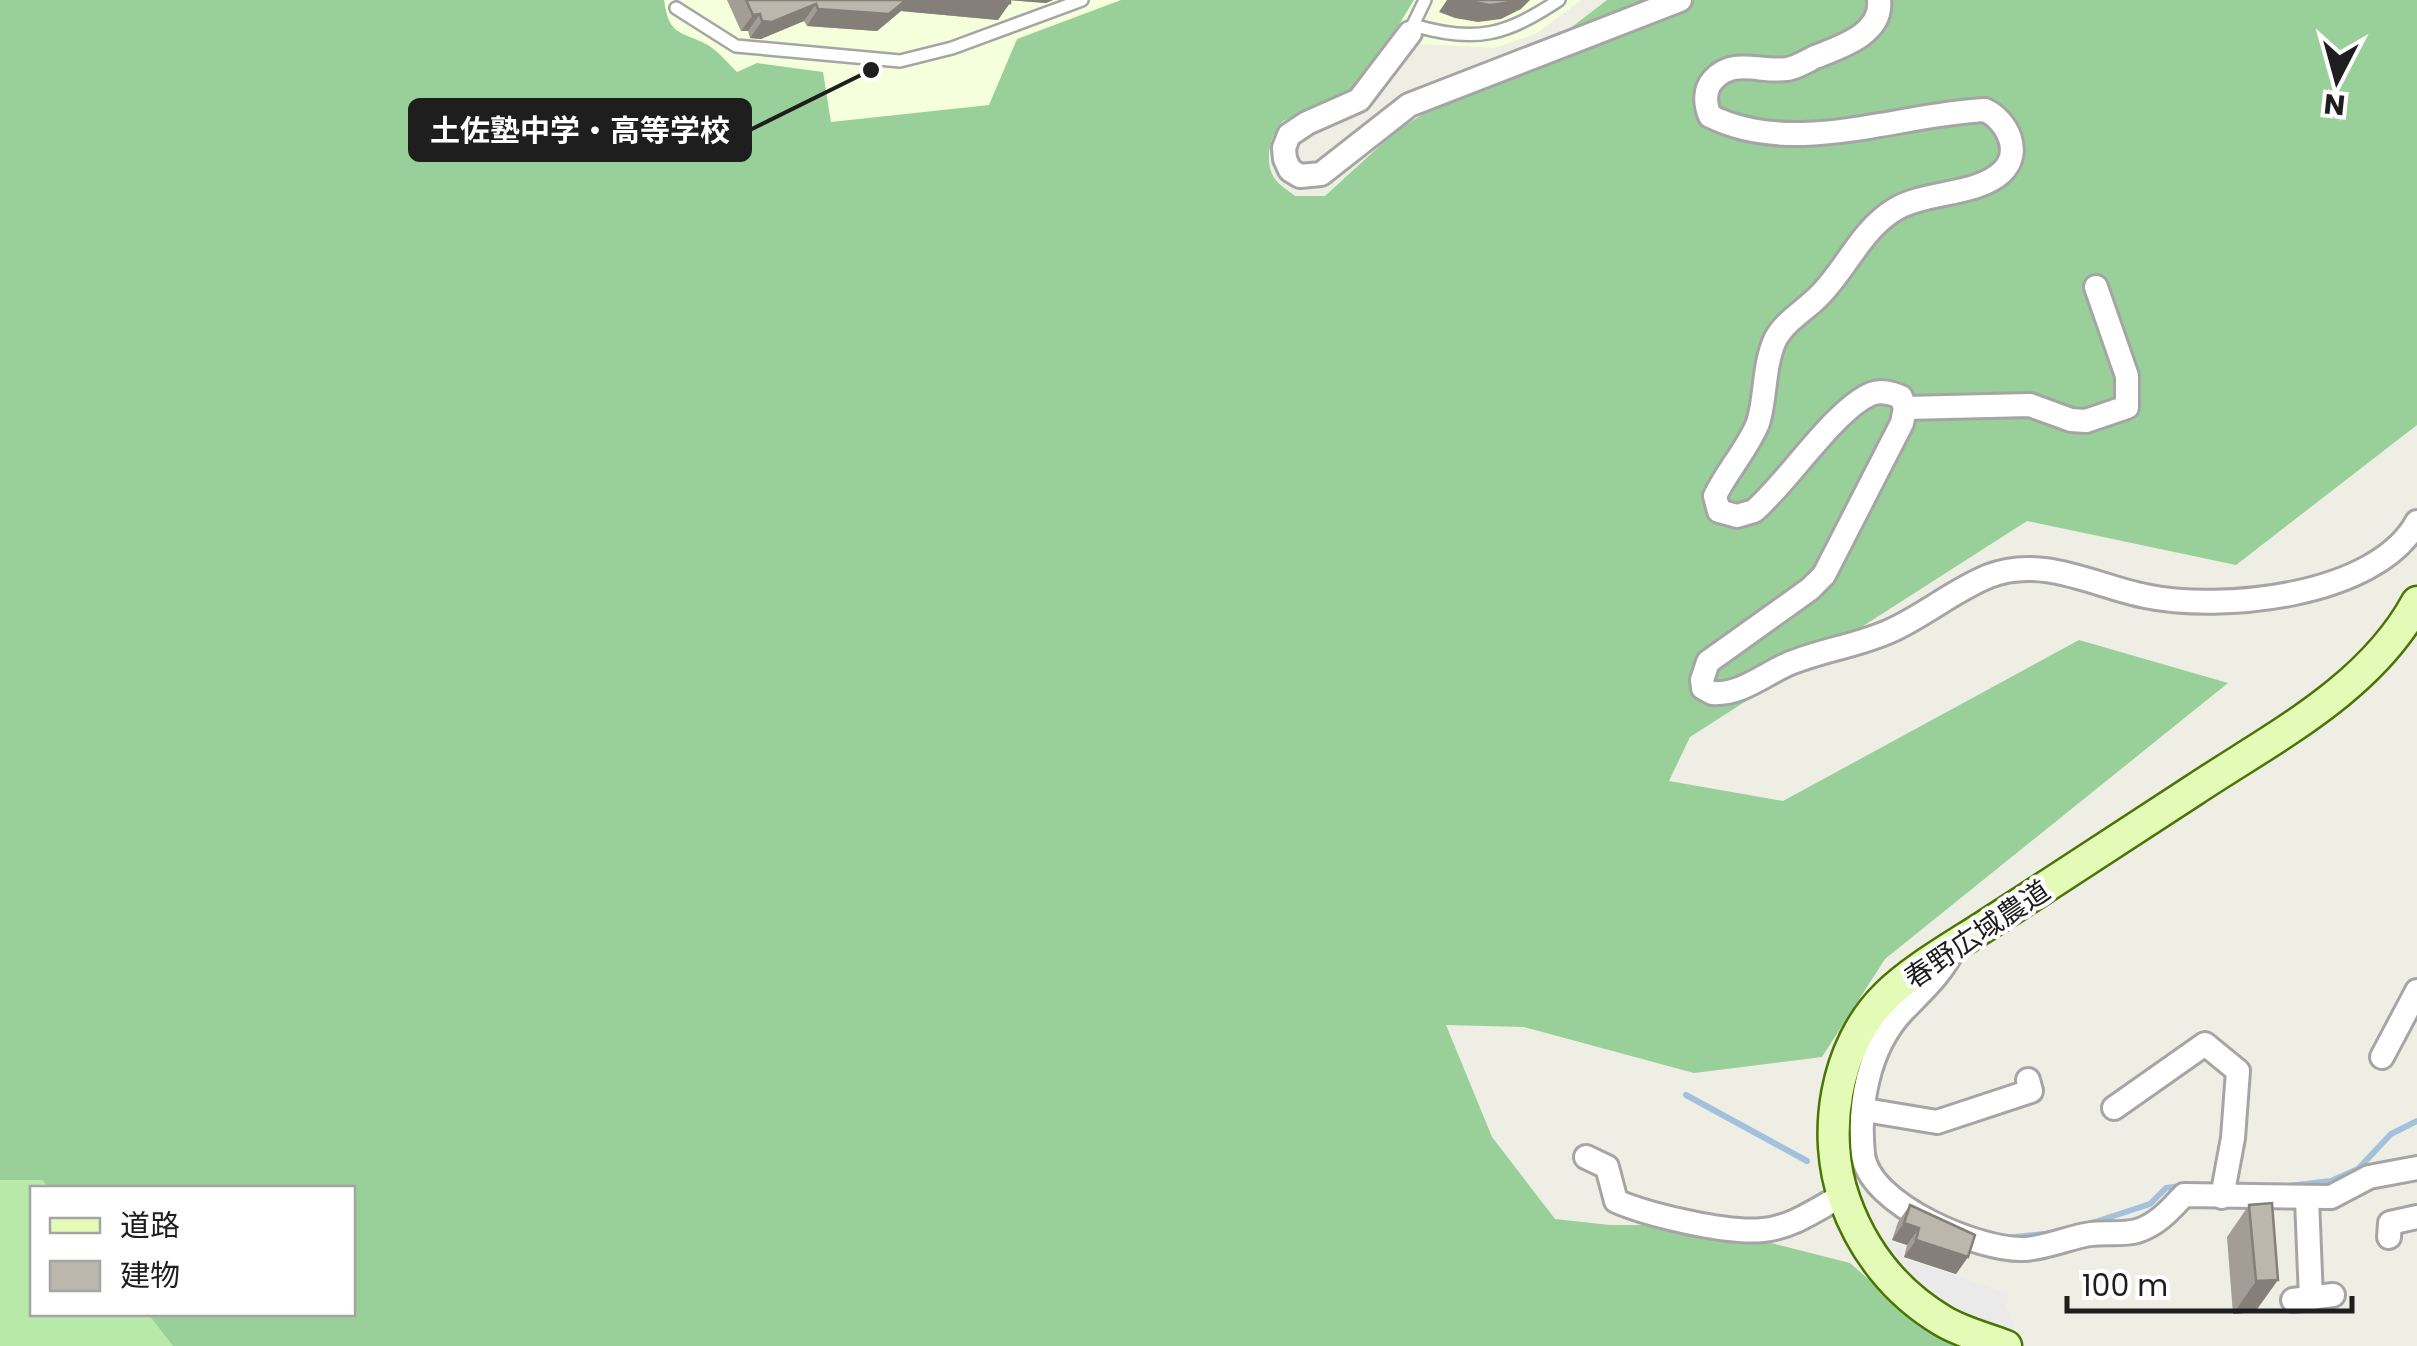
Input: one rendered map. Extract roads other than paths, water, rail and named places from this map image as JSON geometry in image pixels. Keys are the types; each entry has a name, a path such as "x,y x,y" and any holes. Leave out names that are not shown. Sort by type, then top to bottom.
{"street":[{"path":"1411,29 1359,100 1306,123 1290,135 1285,160 1290,170 1300,176 1321,174 1409,105 1680,0"},
{"path":"1879,0 1875,21 1856,40 1788,69 1737,66 1718,74 1707,86 1710,116 1744,128 1820,135 1985,110 1998,116 2010,135 2008,160 2004,171 1986,182 1913,200 1892,211 1870,230 1822,294 1786,324 1772,348 1758,423 1714,496 1718,511 1737,516 1754,511 1849,408 1874,392 1901,397 1905,408 1894,444 1868,486 1824,575 1708,662 1702,680 1704,688 1712,693 1738,690 1790,662 1876,637 1990,576 2044,570 2158,599 2273,599 2302,593 2363,569 2389,554 2417,522"},
{"path":"1905,408 2030,405 2086,422 2127,407 2127,376 2096,287"},
{"name":"春野広域農道","path":"2006,1346 1945,1322 1911,1298 1879,1266 1855,1230 1842,1195 1835,1157 1834,1110 1863,1026 1887,995 2303,719 2362,674 2404,625 2417,602"},
{"path":"1954,948 1945,968 1898,1016 1871,1064 1864,1110 1863,1158 1874,1179 1905,1209 1994,1246 2026,1249 2092,1234 2135,1232 2158,1222 2184,1195 2224,1187 2307,1199 2331,1198 2369,1177 2417,1168"},
{"path":"2382,1057 2417,991"},
{"path":"2114,1108 2205,1044 2238,1070 2224,1187"},
{"path":"1864,1110 1937,1122 2031,1091 2028,1080"},
{"path":"1586,1157 1607,1167 1616,1200 1643,1212 1707,1224 1763,1230 1800,1219 1842,1195"},
{"path":"2307,1199 2312,1298"},
{"path":"2389,1237 2390,1223 2417,1217"}],"lane":[{"path":"676,8 736,46 900,60 952,48 1082,0"},
{"path":"1426,0 1411,29 1464,36 1501,32 1530,20 1559,0"}],"waterway":[{"path":"1686,1095 1807,1161"},
{"path":"2289,1186 2331,1181 2358,1169 2391,1134 2417,1121"},
{"path":"2089,1224 2150,1204 2166,1188 2182,1186"},
{"path":"2006,1238 2053,1233"}],"place":[{"name":"土佐塾中学・高等学校","path":"871,70"}]}
